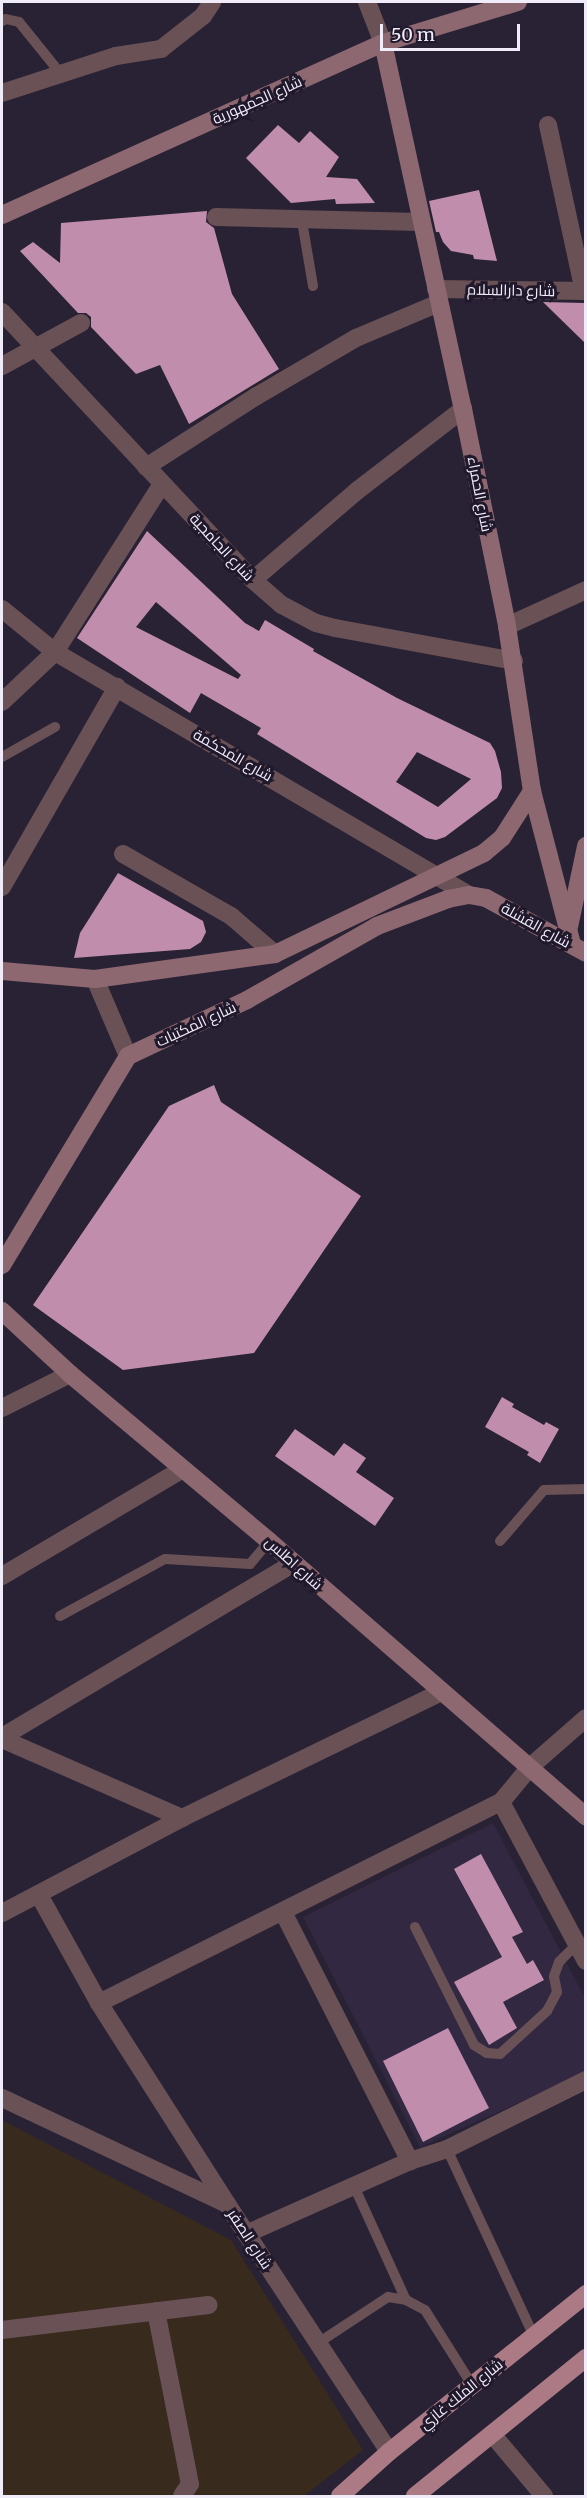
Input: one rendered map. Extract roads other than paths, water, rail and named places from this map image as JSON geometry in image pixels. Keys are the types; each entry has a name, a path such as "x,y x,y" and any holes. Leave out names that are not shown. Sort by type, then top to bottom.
{"main road":[{"name":"شارع الملك غازي","path":"340,2496 389,2452 585,2294"},
{"path":"415,2496 585,2358"}],"street":[{"path":"2,93 116,56 160,48 203,16 212,2"},
{"path":"367,2 383,44"},
{"name":"شارع الجمهورية","path":"2,215 383,44 518,2"},
{"name":"شارع الحمراء","path":"383,44 420,222 463,409 514,661 532,791 575,943"},
{"path":"548,126 585,291"},
{"path":"216,217 302,221 420,222"},
{"name":"شارع دارالسلام","path":"437,296 585,291"},
{"path":"146,467 255,397 356,338 437,296"},
{"name":"شارع الجامجية","path":"2,312 253,580 282,605 316,623 514,661"},
{"path":"2,366 81,323"},
{"path":"253,580 358,490 463,409"},
{"path":"2,702 55,652 162,484"},
{"path":"507,626 585,590"},
{"name":"شارع المحكمة","path":"2,609 55,652 478,897"},
{"path":"2,887 117,687"},
{"path":"2,971 95,979 275,954 484,853 502,838 532,791"},
{"path":"575,943 585,846"},
{"path":"123,854 231,916 275,954"},
{"name":"شارع القشلة","path":"478,897 575,943"},
{"name":"شارع المكتبات","path":"128,1056 247,1000 377,926 429,906 478,897"},
{"path":"2,1265 128,1056 95,979"},
{"name":"شارع اطلس","path":"2,1311 70,1374 269,1540 585,1817"},
{"path":"2,1408 70,1374"},
{"path":"2,1576 183,1469"},
{"path":"2,1738 294,1563"},
{"path":"2,1913 182,1818 441,1692"},
{"path":"99,2003 501,1802 530,1767 585,1718"},
{"path":"2,1738 182,1818"},
{"path":"501,1802 585,1961"},
{"path":"39,1895 99,2003 227,2204"},
{"path":"283,1912 410,2160"},
{"path":"246,2235 410,2160 447,2149 584,2085"},
{"name":"شارع الصفر","path":"2,2098 227,2204 389,2452"},
{"path":"2,2330 208,2306"},
{"path":"156,2311 190,2484 182,2496"},
{"path":"492,2434 544,2496"}],"lane":[{"path":"2,21 6,19 19,22 61,74"},
{"path":"302,221 313,286"},
{"path":"2,758 55,727"},
{"path":"500,1541 544,1490 585,1489"},
{"path":"60,1616 165,1559 249,1564 269,1540"},
{"path":"415,1927 474,2045 487,2053 500,2054 548,2011 557,1992 554,1976 559,1962 577,1944"},
{"path":"447,2149 534,2336"},
{"path":"354,2186 406,2300"},
{"path":"318,2343 388,2298 406,2300 424,2310 472,2385"}]}
